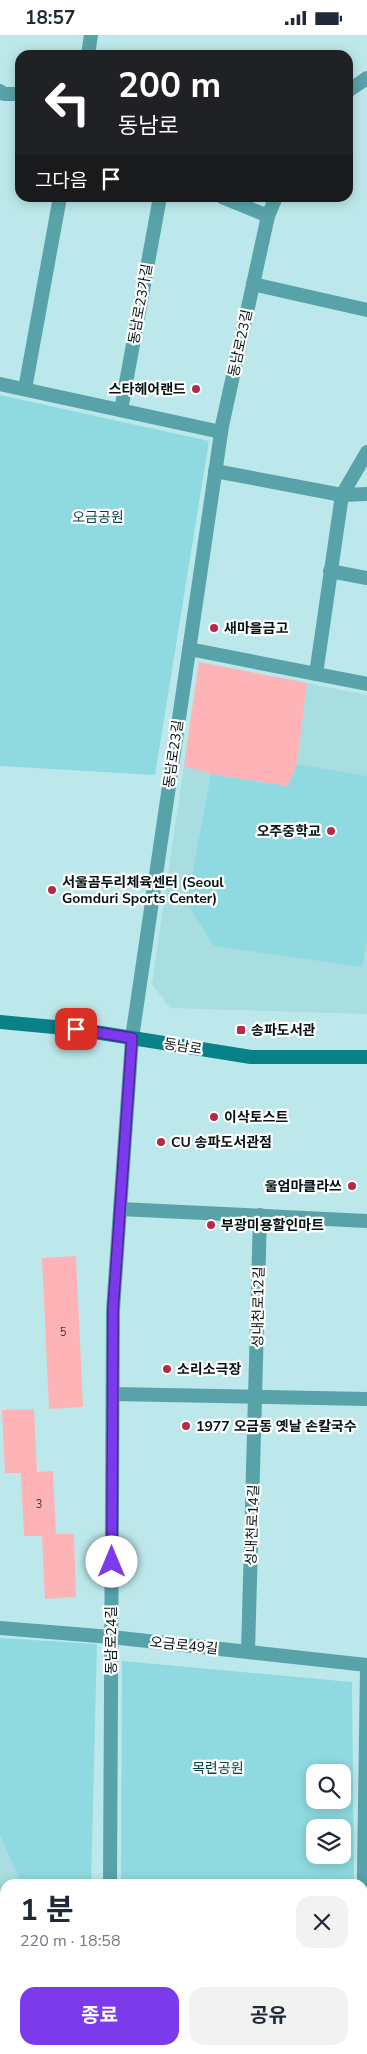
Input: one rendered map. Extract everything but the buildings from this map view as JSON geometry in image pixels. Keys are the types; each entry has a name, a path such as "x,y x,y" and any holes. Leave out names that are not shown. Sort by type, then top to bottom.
{"main road":[{"name":"동남로","path":"0,1022 76,1029 251,1057 367,1057"}],"street":[{"path":"89,50 91,35"},
{"path":"353,88 367,78"},
{"path":"0,91 4,94 15,94"},
{"path":"25,389 59,202"},
{"name":"동남로23가길","path":"121,410 159,202"},
{"path":"234,202 268,216"},
{"name":"동남로23길","path":"132,1038 221,432 268,216 274,202"},
{"path":"253,284 367,310"},
{"path":"0,384 221,432"},
{"path":"316,674 342,495 367,452"},
{"path":"215,471 342,495 367,494"},
{"path":"330,571 367,578"},
{"path":"189,649 367,684"},
{"name":"동남로24길","path":"110,1879 113,1310 132,1038"},
{"path":"120,1209 367,1221"},
{"name":"성내천로12길","path":"256,1398 260,1215"},
{"path":"113,1394 367,1399"},
{"name":"성내천로14길","path":"248,1652 256,1398"},
{"name":"오금로49길","path":"0,1628 111,1637 367,1666"},
{"path":"365,1879 367,1666"}],"shaded area":[{"path":"199,662 367,695 367,1014 170,1008 152,984"},
{"path":"0,1836 20,1879 0,1879"}],"green space":[{"name":"오금공원","path":"0,395 209,441 155,775 0,766"},
{"path":"297,764 367,776 367,940 362,967 214,946 187,903 211,774 288,786"},
{"path":"0,1638 97,1644 91,1879 20,1879 0,1836"},
{"name":"목련공원","path":"122,1661 352,1682 354,1879 121,1879"}],"place":[{"name":"스타헤어랜드","path":"196,389"},
{"name":"새마을금고","path":"214,628"},
{"name":"오주중학교","path":"331,831"},
{"name":"서울곰두리체육센터 (Seoul Gomduri Sports Center)","path":"52,890"},
{"name":"송파도서관","path":"241,1030"},
{"name":"이삭토스트","path":"214,1117"},
{"name":"CU 송파도서관점","path":"161,1142"},
{"name":"울엄마클라쓰","path":"352,1186"},
{"name":"부광미용할인마트","path":"211,1225"},
{"name":"소리소극장","path":"167,1369"},
{"name":"1977 오금동 옛날 손칼국수","path":"186,1426"}],"route":[{"path":"76,1029 132,1038 113,1310 112,1562"}]}
